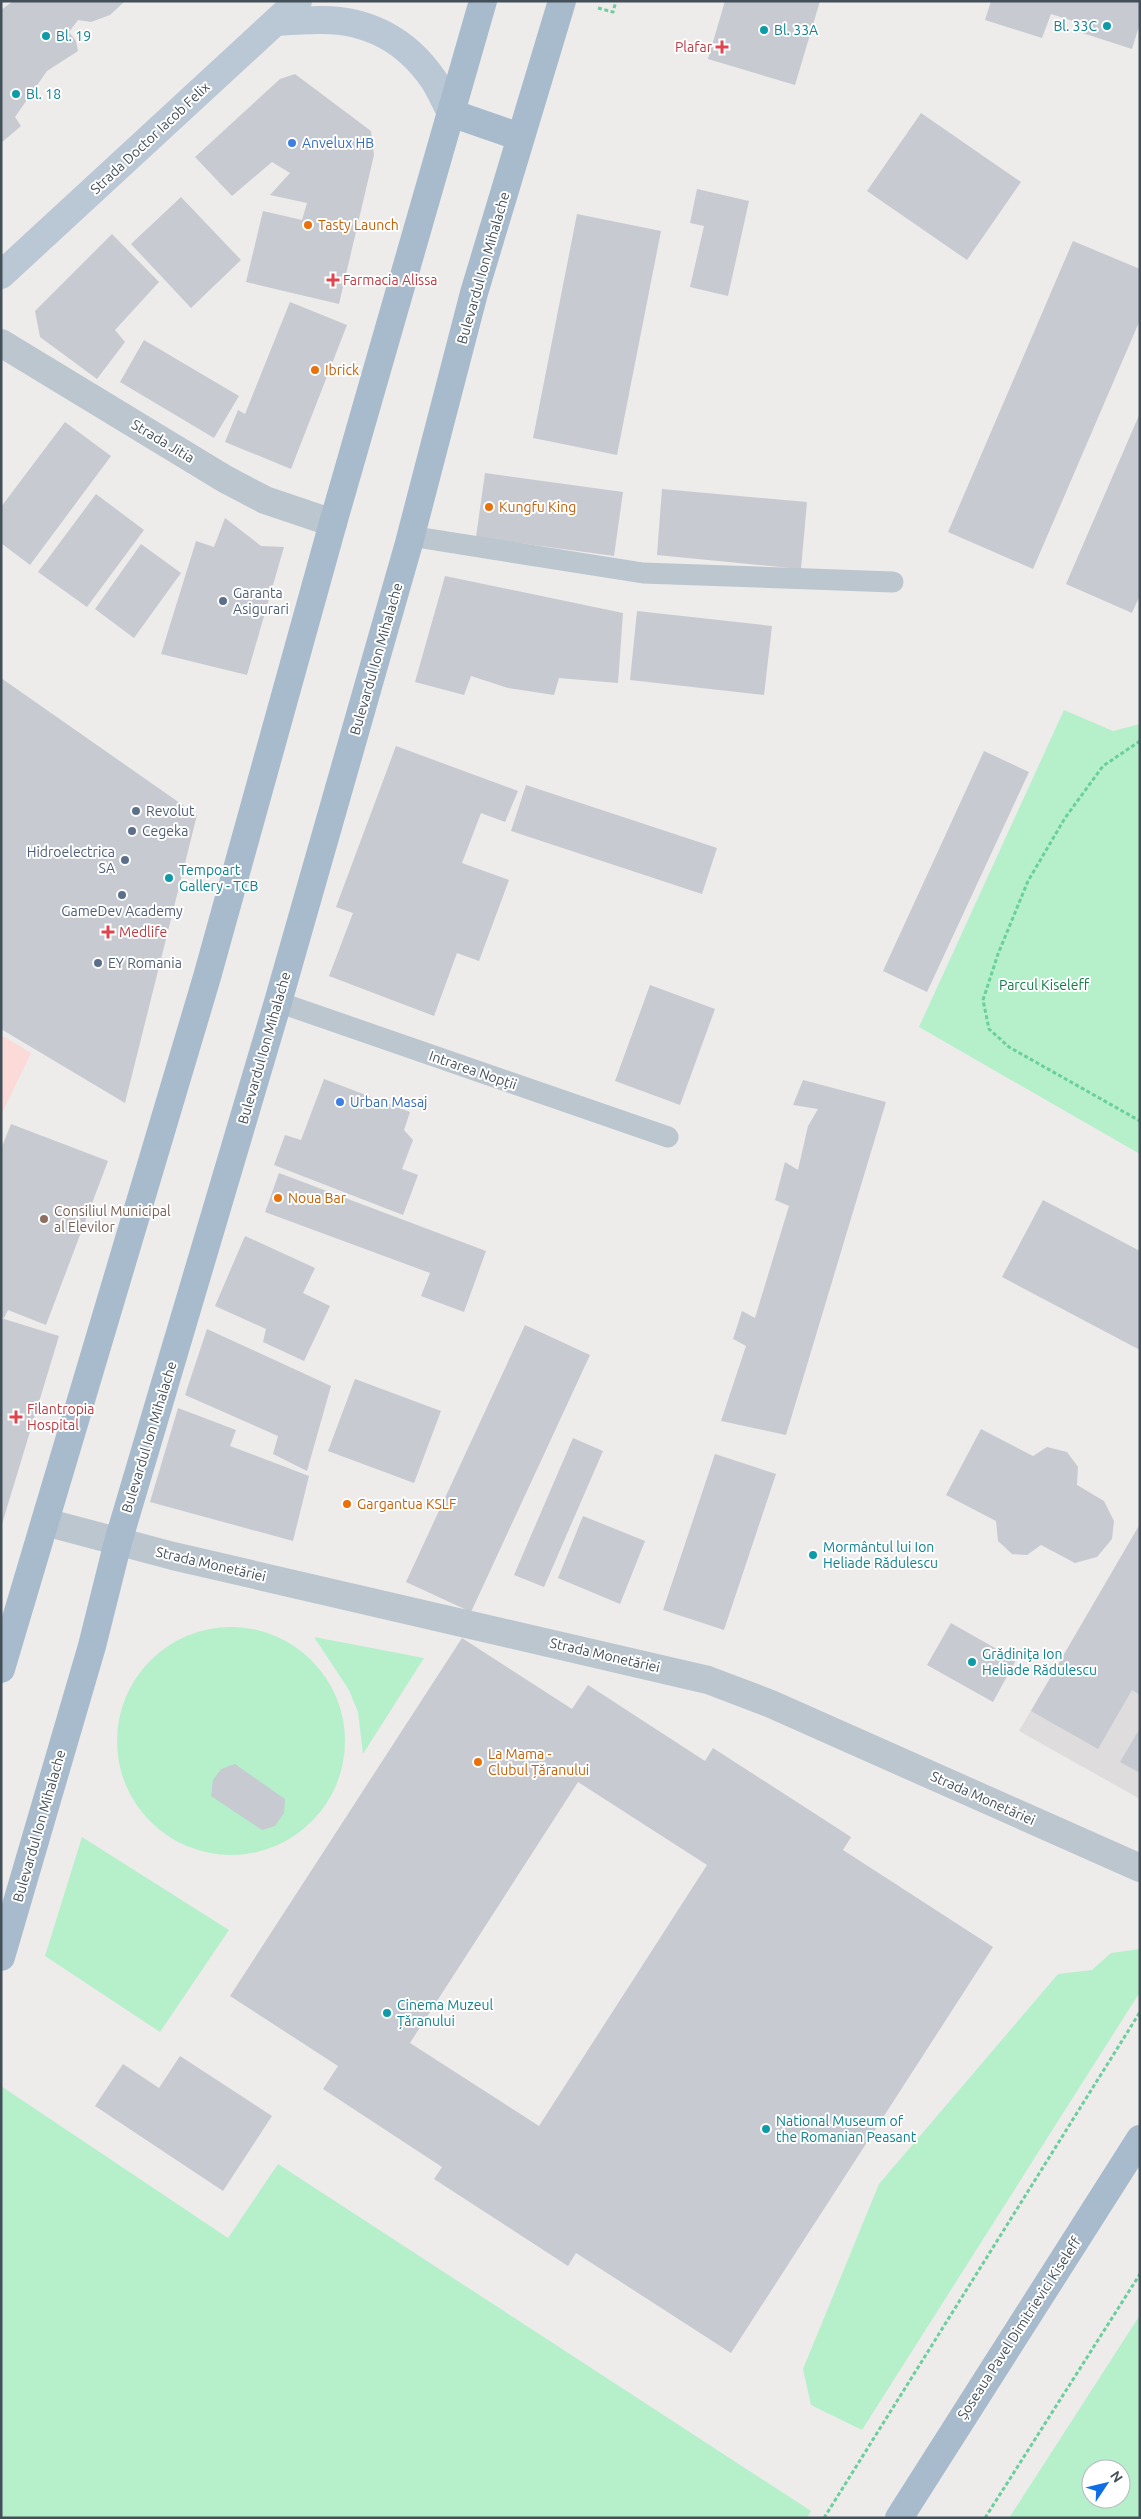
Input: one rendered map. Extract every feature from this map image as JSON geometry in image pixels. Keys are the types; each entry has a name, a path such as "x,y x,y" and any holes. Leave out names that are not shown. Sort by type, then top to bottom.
{"main road":[{"path":"1,1669 207,977 332,523 483,1"},
{"name":"Bulevardul Ion Mihalache","path":"1,1957 92,1646 118,1542 278,1002 410,536 474,293 562,1"},
{"path":"451,113 520,137"},
{"name":"Șoseaua Pavel Dimitrievici Kiseleff","path":"898,2518 1140,2139"}],"street":[{"name":"Strada Doctor Iacob Felix","path":"1,274 276,11 298,1"},
{"path":"276,11 320,20 351,22 384,32 410,53 433,79 451,113"},
{"name":"Strada Jitia","path":"1,343 233,483 265,500 332,523"},
{"name":"Strada Monetăriei","path":"45,1522 118,1542 708,1680 771,1704 1140,1868"}],"lane":[{"path":"410,536 643,573 893,582"},
{"name":"Intrarea Nopții","path":"278,1002 668,1137"}],"path":[{"path":"613,12 616,1"},
{"path":"1140,741 1103,766 1064,818 1028,881 998,954 982,1000 989,1029 1009,1047 1140,1121"},
{"path":"824,2518 1140,2012"},
{"path":"985,2518 1140,2274"}],"shaded area":[{"path":"1,1035 31,1053 1,1115"},
{"path":"1140,1524 1140,1799 1019,1731"}],"green space":[{"name":"Parcul Kiseleff","path":"1064,710 1113,731 1140,724 1140,1154 919,1027"},
{"path":"231,1627 253,1629 285,1640 312,1660 332,1687 343,1719 345,1741 343,1763 332,1795 312,1822 285,1842 253,1853 231,1855 209,1853 177,1842 150,1822 130,1795 119,1763 117,1741 119,1719 130,1687 150,1660 177,1640 209,1629"},
{"path":"314,1637 424,1658 363,1754 358,1712 349,1690"},
{"path":"82,1837 229,1930 160,2032 45,1956"},
{"path":"1140,1949 1140,1992 862,2430 811,2405 803,2369 879,2184 1058,1974 1092,1970 1111,1953"},
{"path":"1,2086 228,2238 278,2164 811,2511 807,2518 1,2518"},
{"path":"1140,2315 1140,2518 1009,2518"}],"building":[{"path":"13,1 125,1 110,15 91,22 78,20 69,32 76,41 78,51 47,71 15,117 21,126 1,143 1,10"},
{"name":"Bl. 33A","path":"725,1 820,1 795,85 708,59"},
{"name":"Bl. 33C","path":"991,1 1140,1 1140,23 1132,49 1073,30 1076,22 1051,14 1042,38 985,20"},
{"name":"Anvelux HB","path":"295,74 371,131 374,155 339,304 246,282 263,211 302,220 307,203 270,195 290,173 272,162 232,196 195,157 280,79"},
{"path":"921,113 1021,182 967,260 867,191"},
{"path":"697,189 749,201 728,296 690,287 704,226 690,223"},
{"path":"181,197 241,260 191,308 131,244"},
{"path":"577,214 661,231 617,455 533,438"},
{"path":"112,234 159,282 115,330 125,342 97,379 40,337 35,311"},
{"path":"1073,241 1140,269 1140,320 1033,569 948,532"},
{"path":"290,302 347,325 291,469 225,442 238,410 245,414"},
{"path":"144,340 239,396 214,438 120,382"},
{"path":"1140,413 1140,595 1132,613 1066,584"},
{"path":"65,422 111,456 30,565 1,543 1,507"},
{"path":"485,473 623,492 614,556 476,537"},
{"path":"662,489 807,502 801,569 657,555"},
{"path":"96,494 144,530 87,607 38,572"},
{"name":"Garanta Asigurari","path":"225,518 261,546 284,547 247,675 161,654 196,541 214,547"},
{"path":"141,544 181,573 134,638 95,609"},
{"path":"445,576 623,613 618,683 559,678 554,695 508,688 471,676 464,695 415,682"},
{"path":"637,611 772,626 764,695 630,680"},
{"path":"1,678 197,815 125,1103 1,1029"},
{"path":"396,746 518,791 505,822 481,813 462,863 509,880 479,961 457,953 434,1016 329,976 353,913 336,907"},
{"path":"984,751 1029,772 927,992 883,971"},
{"path":"526,785 717,848 702,894 511,831"},
{"path":"650,985 715,1009 680,1105 615,1081"},
{"path":"324,1079 410,1112 404,1130 413,1140 402,1169 418,1175 403,1215 274,1165 285,1135 301,1140"},
{"path":"803,1080 886,1102 786,1435 721,1421 746,1346 733,1339 742,1311 755,1318 789,1206 775,1200 785,1162 798,1170 808,1126 818,1109 793,1105"},
{"name":"Consiliul Municipal al Elevilor","path":"11,1124 108,1161 46,1325 8,1310 4,1318 1,1317 1,1149"},
{"path":"279,1173 486,1251 464,1312 421,1296 430,1273 265,1212"},
{"path":"1043,1200 1140,1251 1140,1350 1002,1277"},
{"path":"245,1236 315,1268 303,1293 330,1306 304,1361 263,1342 266,1329 215,1306"},
{"name":"Filantropia Hospital","path":"1,1318 59,1336 2,1524 1,1524"},
{"path":"525,1325 590,1355 471,1612 406,1582"},
{"path":"207,1329 331,1386 307,1471 273,1454 278,1436 185,1395"},
{"path":"355,1379 441,1411 414,1483 328,1451"},
{"path":"178,1408 236,1430 230,1446 309,1476 293,1541 150,1502"},
{"path":"981,1429 1033,1456 1047,1447 1067,1452 1078,1467 1077,1485 1104,1501 1114,1521 1112,1539 1097,1557 1075,1563 1041,1545 1027,1555 1012,1554 998,1541 996,1521 946,1495"},
{"path":"573,1438 603,1451 544,1587 514,1575"},
{"path":"715,1454 776,1474 724,1630 663,1610"},
{"path":"583,1516 645,1541 620,1604 558,1578"},
{"path":"1140,1524 1140,1695 1132,1690 1098,1749 1031,1711"},
{"name":"Grădinița Ion Heliade Rădulescu","path":"951,1623 1016,1660 993,1702 927,1665"},
{"path":"462,1638 572,1709 588,1685 705,1761 713,1748 851,1837 843,1850 993,1947 731,2353 576,2253 568,2266 434,2179 442,2167 323,2089 338,2066 230,1996","holes":["578,1782 707,1865 539,2126 410,2043"]},
{"path":"1140,1728 1140,1773 1120,1762"},
{"path":"235,1764 285,1799 284,1813 275,1826 262,1830 211,1796 213,1780 221,1769"},
{"path":"180,2056 272,2116 223,2191 95,2106 123,2064 159,2088"}],"place":[{"name":"Bl. 33C","path":"1107,26"},
{"name":"Bl. 33A","path":"764,30"},
{"name":"Bl. 19","path":"46,36"},
{"name":"Plafar","path":"722,47"},
{"name":"Bl. 18","path":"16,94"},
{"name":"Anvelux HB","path":"292,143"},
{"name":"Tasty Launch","path":"308,225"},
{"name":"Farmacia Alissa","path":"333,280"},
{"name":"Ibrick","path":"315,370"},
{"name":"Kungfu King","path":"489,507"},
{"name":"Garanta Asigurari","path":"223,601"},
{"name":"Revolut","path":"136,811"},
{"name":"Cegeka","path":"132,831"},
{"name":"Hidroelectrica SA","path":"125,860"},
{"name":"Tempoart Gallery - TCB","path":"169,878"},
{"name":"GameDev Academy","path":"122,895"},
{"name":"Medlife","path":"108,932"},
{"name":"EY Romania","path":"98,963"},
{"name":"Urban Masaj","path":"340,1102"},
{"name":"Noua Bar","path":"278,1198"},
{"name":"Consiliul Municipal al Elevilor","path":"44,1219"},
{"name":"Filantropia Hospital","path":"16,1417"},
{"name":"Gargantua KSLF","path":"347,1504"},
{"name":"Mormântul lui Ion Heliade Rădulescu","path":"813,1555"},
{"name":"Grădinița Ion Heliade Rădulescu","path":"972,1662"},
{"name":"La Mama - Clubul Țăranului","path":"478,1762"},
{"name":"Cinema Muzeul Țăranului","path":"387,2013"},
{"name":"National Museum of the Romanian Peasant","path":"766,2129"}]}
